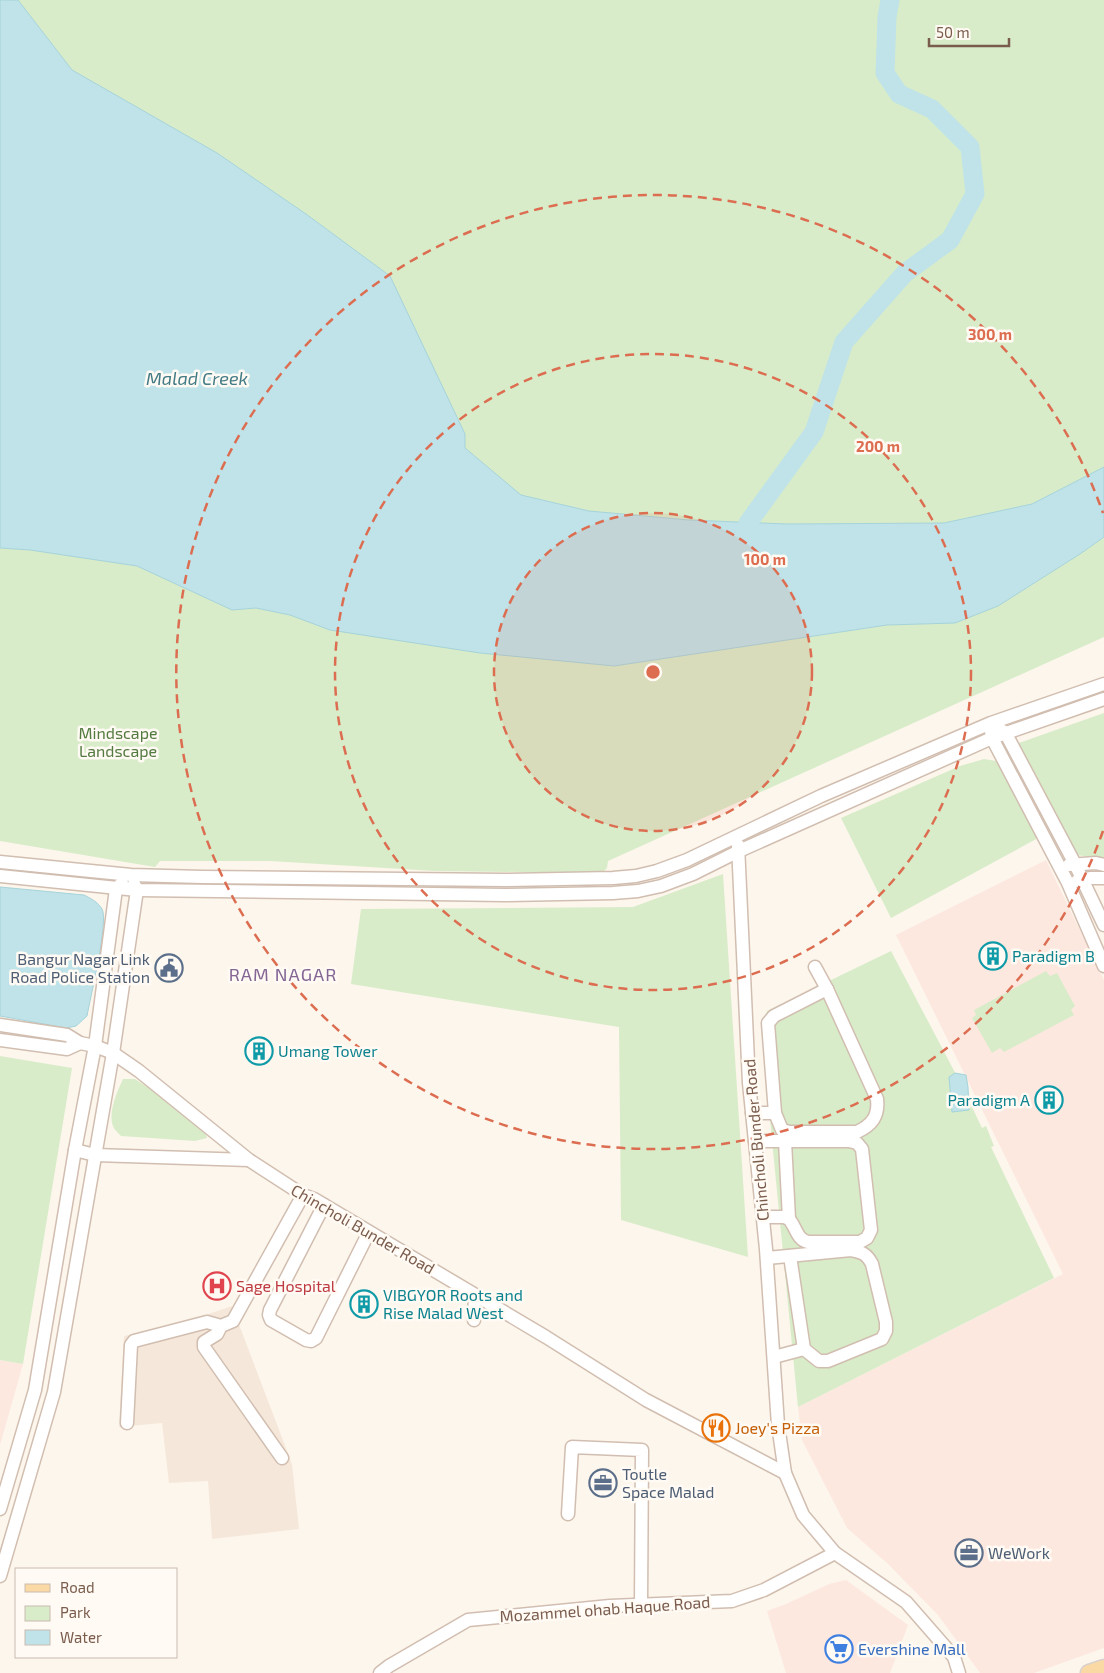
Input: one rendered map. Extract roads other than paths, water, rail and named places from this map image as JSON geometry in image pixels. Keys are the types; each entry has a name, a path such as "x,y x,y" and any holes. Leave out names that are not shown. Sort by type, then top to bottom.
{"main road":[{"path":"1089,1673 1104,1668"}],"street":[{"path":"0,862 131,874 202,877 496,880 636,876 657,871 687,860 821,796 991,723 1104,684"},
{"path":"0,876 137,890 505,895 638,891 661,886 693,874 739,850 1005,732 1104,700"},
{"path":"991,723 1005,732 1075,864 1104,926"},
{"path":"991,723 992,738 1068,883 1104,966"},
{"name":"Chincholi Bunder Road","path":"736,838 739,850 745,1003 752,1113 763,1217 778,1425 784,1473 803,1515 834,1553 906,1602 954,1657 959,1673"},
{"path":"1059,866 1096,863 1104,865"},
{"path":"0,1509 35,1390 75,1150 95,1046 116,889 131,874"},
{"path":"0,1576 54,1392 113,1053 137,890 131,874"},
{"path":"1068,883 1090,878 1104,878"},
{"path":"815,967 827,989 877,1099 878,1109 875,1119 867,1127 857,1132 790,1132 782,1130 775,1112 768,1023 774,1016 827,989"},
{"path":"0,1025 66,1035 80,1043"},
{"path":"0,1040 67,1049 80,1043"},
{"name":"Chincholi Bunder Road","path":"80,1043 113,1053 139,1071 249,1160 303,1195 324,1205 476,1295 646,1400 784,1473"},
{"path":"752,1113 775,1112"},
{"path":"755,1141 785,1141 850,1141 858,1143 862,1149 871,1230 867,1238 860,1242 808,1242 800,1238 789,1218 785,1141"},
{"path":"75,1150 95,1154 249,1160"},
{"path":"127,1423 131,1346 134,1341 207,1322 221,1326 233,1321 303,1195"},
{"path":"324,1205 270,1310 271,1320 306,1340 311,1341 316,1338 369,1232"},
{"path":"763,1217 789,1218"},
{"path":"766,1258 851,1250 868,1256 872,1264 886,1322 886,1331 882,1339 828,1361 819,1361 804,1349 790,1256"},
{"path":"474,1320 476,1295"},
{"path":"221,1326 217,1334 204,1342 204,1347 282,1458"},
{"path":"774,1358 804,1349"},
{"path":"568,1514 572,1447 642,1450 641,1604"},
{"name":"Mozammel ohab Haque Road","path":"380,1673 468,1620 610,1606 732,1601 764,1590 834,1553"}],"water":[{"name":"Malad Creek","path":"0,0 18,0 72,70 217,153 306,214 390,276 465,434 465,448 521,495 589,511 689,520 787,524 944,523 1032,504 1104,467 1104,537 998,606 955,623 887,625 614,666 480,653 330,630 290,615 256,608 232,610 137,566 30,550 0,548"},
{"path":"0,887 84,895 96,902 102,909 103,928 101,944 87,1016 76,1026 66,1028 0,1016"},
{"path":"955,1073 966,1075 969,1110 952,1112 949,1077"}],"waterway":[{"path":"748,523 814,432 844,342 905,273 950,240 975,194 970,147 932,109 899,94 885,73 887,17 890,0"}],"place":[{"name":"Paradigm B","path":"993,956"},
{"name":"Bangur Nagar Link Road Police Station","path":"169,968"},
{"name":"Umang Tower","path":"259,1051"},
{"name":"Paradigm A","path":"1049,1100"},
{"name":"Sage Hospital","path":"217,1286"},
{"name":"VIBGYOR Roots and Rise Malad West","path":"364,1304"},
{"name":"Joey's Pizza","path":"716,1428"},
{"name":"Toutle Space Malad","path":"603,1483"},
{"name":"WeWork","path":"969,1553"},
{"name":"Evershine Mall","path":"839,1649"}],"district":[{"name":"RAM NAGAR","path":"283,975"}],"park label":[{"name":"Mindscape Landscape","path":"118,742"}]}
